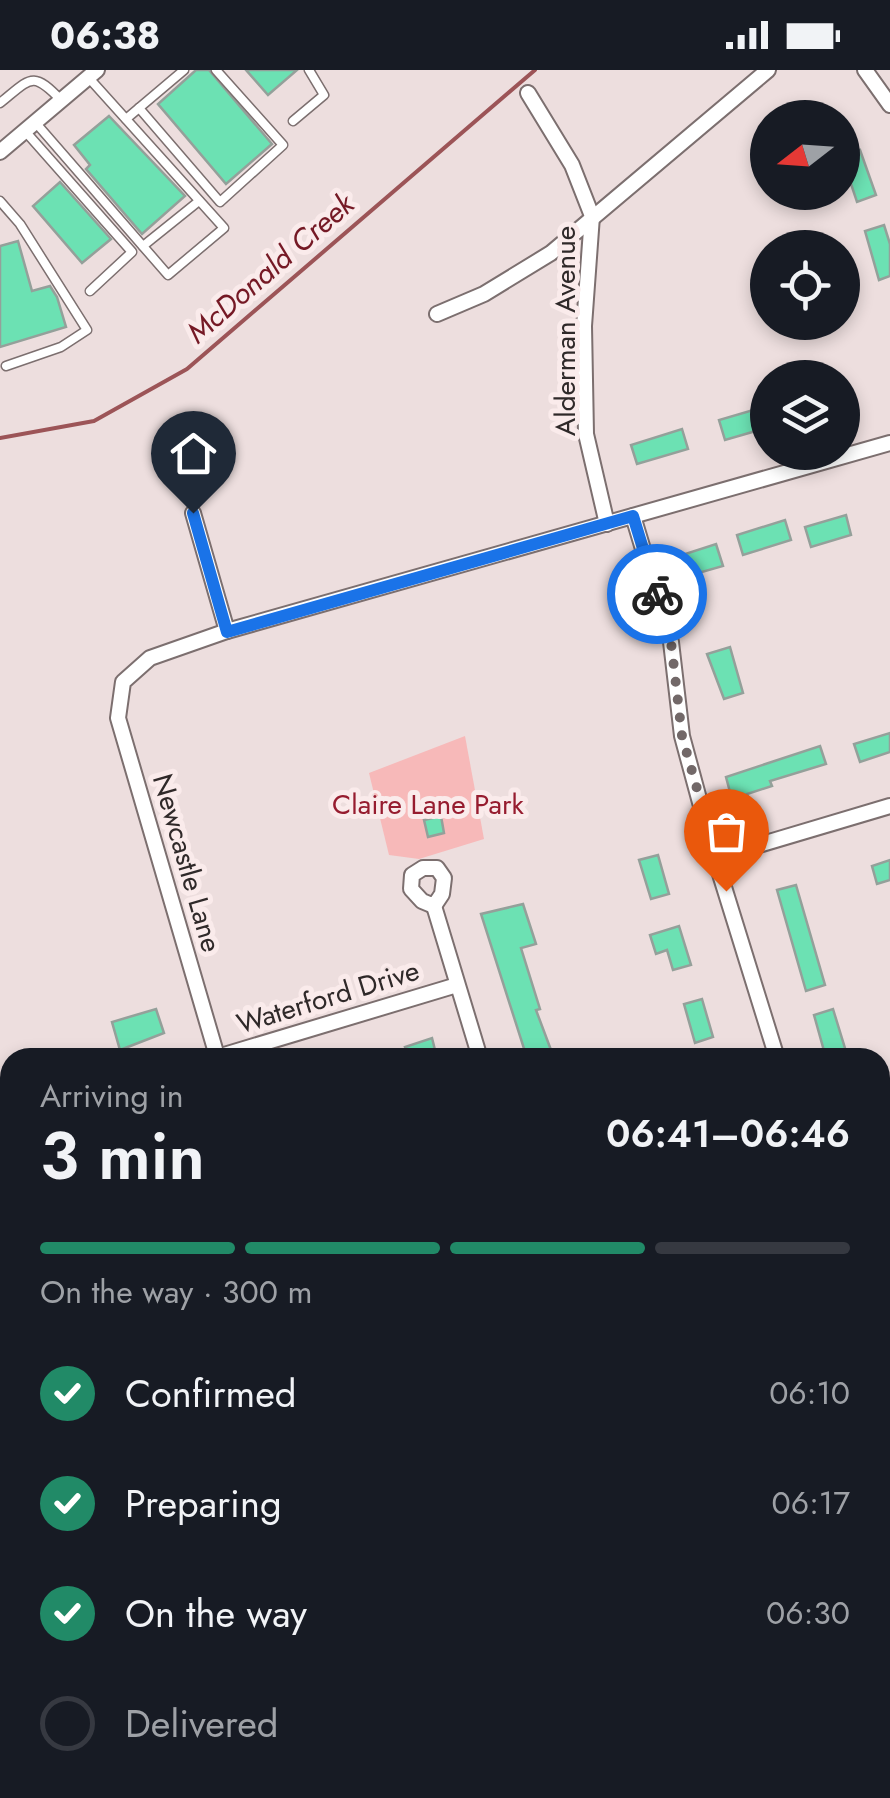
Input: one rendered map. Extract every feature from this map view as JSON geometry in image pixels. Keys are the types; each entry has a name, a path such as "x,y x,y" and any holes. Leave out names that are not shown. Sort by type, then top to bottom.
{"street":[{"path":"438,314 484,294 551,253 768,70"},
{"path":"865,70 890,104"},
{"path":"0,152 92,74"},
{"name":"Alderman Avenue","path":"528,93 572,165 592,216 584,326 586,434 607,524"},
{"path":"193,513 227,632 890,443"},
{"path":"633,516 671,642 682,736 774,1048"},
{"name":"Newcastle Lane","path":"212,1048 118,718 124,682 150,658 227,632"},
{"path":"715,858 890,806"},
{"path":"434,906 477,1048"},
{"name":"Waterford Drive","path":"245,1048 457,985"}],"lane":[{"path":"126,120 184,70"},
{"path":"139,108 220,202 283,145 216,70"},
{"path":"293,122 324,95 309,70"},
{"path":"30,127 168,275 224,228 126,120 92,74"},
{"path":"0,103 37,77 44,79 61,100"},
{"path":"30,127 132,252 90,291"},
{"path":"0,201 20,224 87,330 61,347 6,366"},
{"path":"143,246 200,201"}],"green space":[{"name":"Claire Lane Park","path":"465,736 484,839 419,859 389,855 369,773"}],"building":[{"path":"196,70 209,70 272,144 226,184 158,104"},
{"path":"246,70 297,70 268,95"},
{"path":"109,116 185,196 142,234 86,169 90,165 74,145"},
{"path":"860,150 876,195 860,201"},
{"path":"60,182 111,239 82,263 33,206"},
{"path":"884,225 890,244 890,276 879,280 865,231"},
{"path":"18,241 32,291 50,286 66,327 0,347 0,246"},
{"path":"750,411 750,433 725,440 719,420"},
{"path":"682,429 688,449 637,464 631,445"},
{"path":"846,515 851,535 811,547 805,527"},
{"path":"785,520 791,540 743,555 737,535"},
{"path":"716,544 723,566 688,576 682,555"},
{"path":"730,647 743,693 724,699 707,654"},
{"path":"890,733 890,752 860,762 854,744"},
{"path":"820,746 826,764 770,781 772,786 747,794 750,802 734,807 726,777"},
{"path":"441,816 444,833 428,837 424,820"},
{"path":"658,855 669,894 651,899 639,860"},
{"path":"890,860 890,880 877,884 872,866"},
{"path":"796,885 825,985 806,991 777,890"},
{"path":"523,904 536,944 521,948 540,1009 536,1010 550,1048 524,1048 481,914"},
{"path":"679,926 691,965 673,970 667,950 656,954 650,935"},
{"path":"702,999 713,1037 695,1043 684,1004"},
{"path":"156,1009 164,1033 119,1048 112,1022"},
{"path":"833,1009 845,1048 823,1048 814,1015"},
{"path":"432,1038 434,1048 405,1048"}],"waterway":[{"name":"McDonald Creek","path":"0,438 94,421 187,369 535,70"}],"way so far":[{"path":"657,594 671,642 682,736 726,891"}],"route":[{"path":"193,513 227,632 633,516 657,594"}]}
